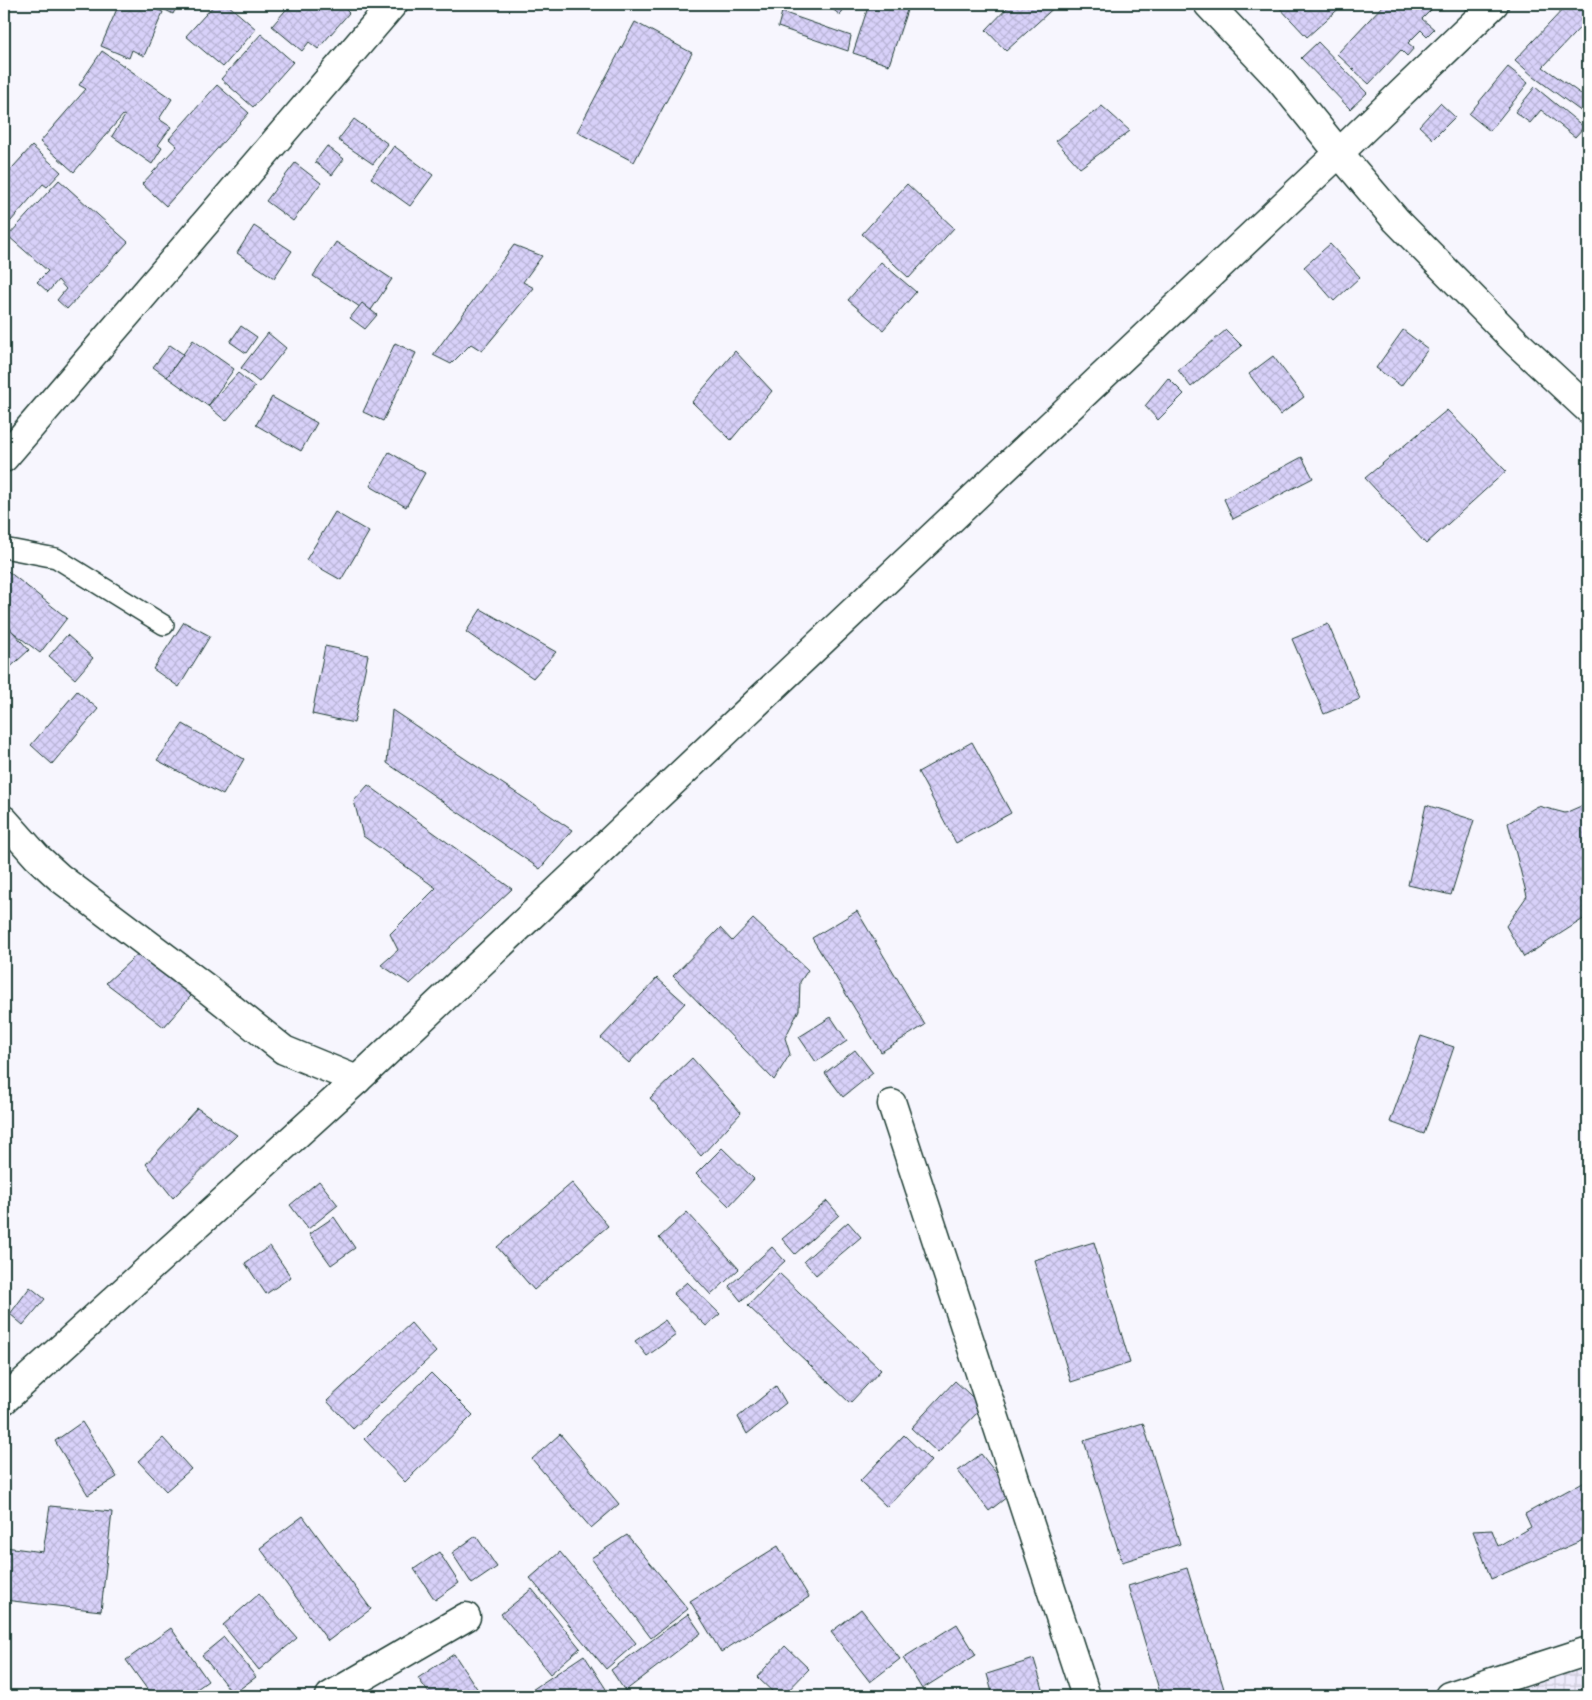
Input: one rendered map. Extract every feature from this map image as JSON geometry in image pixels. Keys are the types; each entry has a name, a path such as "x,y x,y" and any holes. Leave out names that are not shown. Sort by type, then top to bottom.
{"street":[{"path":"4,458 393,4"},
{"path":"1208,4 1280,80 1339,154 1396,220 1517,343 1588,409"},
{"path":"4,1400 356,1080 1339,154 1494,4"},
{"path":"4,820 37,857 60,878 206,988 284,1050 356,1080"},
{"path":"892,1104 1086,1696"},
{"path":"330,1696 466,1617"},
{"path":"1449,1696 1588,1651"}],"lane":[{"path":"4,548 56,558 164,625"}],"shaded area":[{"path":"1588,1643 1588,1696 1455,1696"}],"building":[{"path":"119,4 142,4 163,12 144,56 132,50 129,58 101,46"},
{"path":"154,4 178,4 173,14"},
{"path":"215,4 227,4 256,29 223,67 186,36"},
{"path":"291,4 342,4 349,13 318,49 309,42 302,51 272,26"},
{"path":"826,4 847,4 840,15"},
{"path":"869,4 909,4 889,65 853,53"},
{"path":"1011,4 1058,4 1006,51 986,30"},
{"path":"1276,4 1344,4 1307,37"},
{"path":"1384,4 1428,4 1433,8 1422,19 1434,29 1427,36 1421,30 1408,43 1414,48 1407,56 1401,50 1369,84 1337,54"},
{"path":"1568,4 1588,4 1588,19 1543,67 1588,99 1588,112 1586,115 1534,77 1515,60"},
{"path":"782,12 851,36 848,51 778,27"},
{"path":"635,22 692,53 634,162 577,132"},
{"path":"261,34 293,62 253,107 221,79"},
{"path":"1318,42 1367,93 1350,109 1301,58"},
{"path":"102,51 172,99 159,119 171,127 158,145 162,148 152,164 112,136 125,116 123,115 74,172 40,142 86,89 79,85"},
{"path":"1508,67 1528,83 1490,131 1469,114"},
{"path":"217,85 249,113 166,206 142,184 177,146 169,139"},
{"path":"1535,87 1584,127 1575,137 1541,110 1530,123 1515,112"},
{"path":"1440,103 1455,117 1433,139 1419,126"},
{"path":"1102,106 1130,131 1080,168 1056,141"},
{"path":"354,119 388,144 373,164 338,140"},
{"path":"32,146 61,172 47,187 43,184 4,229 4,177"},
{"path":"327,146 344,159 332,175 315,162"},
{"path":"394,146 433,175 410,206 371,178"},
{"path":"295,163 321,183 293,221 266,201"},
{"path":"59,180 128,242 67,309 57,300 66,289 58,280 48,292 37,282 48,271 8,236"},
{"path":"907,184 954,228 909,278 862,234"},
{"path":"254,226 292,251 274,278 237,253"},
{"path":"336,242 392,279 369,313 313,276"},
{"path":"1330,244 1360,277 1334,301 1304,267"},
{"path":"514,245 542,256 523,282 534,288 482,351 471,344 451,364 433,355"},
{"path":"881,262 916,292 883,330 848,300"},
{"path":"362,303 377,315 365,329 350,318"},
{"path":"241,326 257,337 246,353 230,342"},
{"path":"1226,330 1242,346 1191,387 1178,370"},
{"path":"1403,330 1428,349 1401,386 1376,368"},
{"path":"268,333 286,348 259,382 241,368"},
{"path":"193,340 234,369 208,406 167,377"},
{"path":"395,343 416,353 383,421 363,412"},
{"path":"170,345 183,354 167,377 153,367"},
{"path":"735,351 772,391 731,440 692,402"},
{"path":"1273,356 1304,397 1280,415 1249,374"},
{"path":"238,373 255,387 226,421 208,406"},
{"path":"1168,378 1184,394 1158,420 1145,406"},
{"path":"272,397 317,423 301,451 256,425"},
{"path":"1447,410 1506,471 1426,544 1365,478"},
{"path":"389,452 425,473 406,507 370,486"},
{"path":"1302,457 1313,478 1233,519 1224,499"},
{"path":"335,512 369,532 341,580 306,560"},
{"path":"4,568 67,618 40,653 4,625"},
{"path":"481,609 556,652 533,678 466,632"},
{"path":"184,622 210,636 179,687 153,669"},
{"path":"1328,624 1360,699 1324,714 1292,639"},
{"path":"7,625 29,650 4,673 4,628"},
{"path":"67,635 93,658 75,679 49,656"},
{"path":"325,646 368,655 354,723 312,714"},
{"path":"77,691 98,709 52,764 31,745"},
{"path":"392,710 572,830 540,869 387,763"},
{"path":"183,724 244,759 223,795 157,760"},
{"path":"972,742 1011,813 956,843 918,772"},
{"path":"368,785 512,889 410,984 381,965 398,950 390,934 436,888 363,836 354,801"},
{"path":"1588,803 1588,916 1524,957 1506,926 1527,896 1508,823 1538,806 1565,813"},
{"path":"1426,805 1474,820 1451,895 1408,885"},
{"path":"857,911 925,1025 881,1052 812,938"},
{"path":"753,919 808,970 800,982 799,1010 785,1038 790,1054 774,1080 673,976 720,928 732,941"},
{"path":"142,950 197,989 164,1027 106,983"},
{"path":"657,978 685,1003 629,1063 601,1038"},
{"path":"831,1017 847,1041 816,1062 799,1037"},
{"path":"1421,1036 1454,1047 1424,1134 1390,1122"},
{"path":"855,1050 873,1073 843,1097 825,1073"},
{"path":"692,1058 741,1113 701,1156 650,1098"},
{"path":"197,1108 237,1135 173,1198 146,1164"},
{"path":"722,1148 754,1179 729,1206 696,1174"},
{"path":"319,1181 338,1205 308,1229 290,1205"},
{"path":"572,1183 608,1226 534,1290 497,1247"},
{"path":"827,1201 839,1215 795,1254 782,1239"},
{"path":"687,1212 739,1269 711,1295 659,1238"},
{"path":"334,1217 355,1248 331,1265 309,1234"},
{"path":"848,1222 861,1237 816,1275 804,1261"},
{"path":"1094,1242 1130,1363 1071,1382 1034,1260"},
{"path":"270,1246 291,1277 266,1294 245,1263"},
{"path":"772,1247 785,1261 741,1301 729,1286"},
{"path":"779,1273 881,1370 850,1403 748,1306"},
{"path":"687,1282 720,1314 706,1326 673,1294"},
{"path":"30,1287 45,1299 23,1325 10,1314"},
{"path":"665,1320 676,1335 647,1356 635,1341"},
{"path":"411,1323 436,1352 353,1429 327,1401"},
{"path":"431,1373 473,1415 405,1482 364,1439"},
{"path":"955,1381 983,1407 938,1453 911,1428"},
{"path":"776,1386 786,1403 747,1434 738,1417"},
{"path":"82,1422 117,1477 88,1495 55,1441"},
{"path":"1143,1423 1180,1544 1122,1562 1084,1441"},
{"path":"560,1434 619,1504 591,1528 532,1459"},
{"path":"904,1435 931,1461 887,1507 860,1481"},
{"path":"163,1438 191,1469 166,1491 138,1461"},
{"path":"981,1454 1012,1493 989,1511 958,1471"},
{"path":"1583,1482 1588,1496 1588,1538 1491,1579 1473,1531 1492,1530 1498,1546 1531,1527 1525,1514"},
{"path":"50,1506 112,1512 101,1611 4,1600 5,1547 43,1552"},
{"path":"303,1516 371,1609 328,1641 260,1548"},
{"path":"627,1535 688,1609 651,1638 591,1558"},
{"path":"476,1536 497,1567 472,1584 452,1553"},
{"path":"778,1546 809,1597 721,1652 690,1601"},
{"path":"439,1552 459,1583 435,1600 414,1569"},
{"path":"560,1552 636,1643 606,1669 530,1578"},
{"path":"1187,1568 1224,1689 1201,1696 1161,1696 1128,1586"},
{"path":"532,1589 580,1648 550,1674 501,1614"},
{"path":"259,1594 297,1638 259,1670 223,1625"},
{"path":"861,1609 900,1659 870,1682 831,1632"},
{"path":"688,1614 701,1633 625,1691 611,1670"},
{"path":"957,1624 976,1655 922,1689 903,1658"},
{"path":"171,1628 208,1681 187,1696 152,1696 126,1660"},
{"path":"224,1637 256,1677 233,1694 202,1655"},
{"path":"785,1646 809,1669 783,1696 777,1696 757,1677"},
{"path":"454,1654 482,1696 431,1696 418,1678"},
{"path":"584,1655 606,1689 596,1696 523,1696"},
{"path":"1034,1659 1045,1696 993,1696 987,1674"}]}
